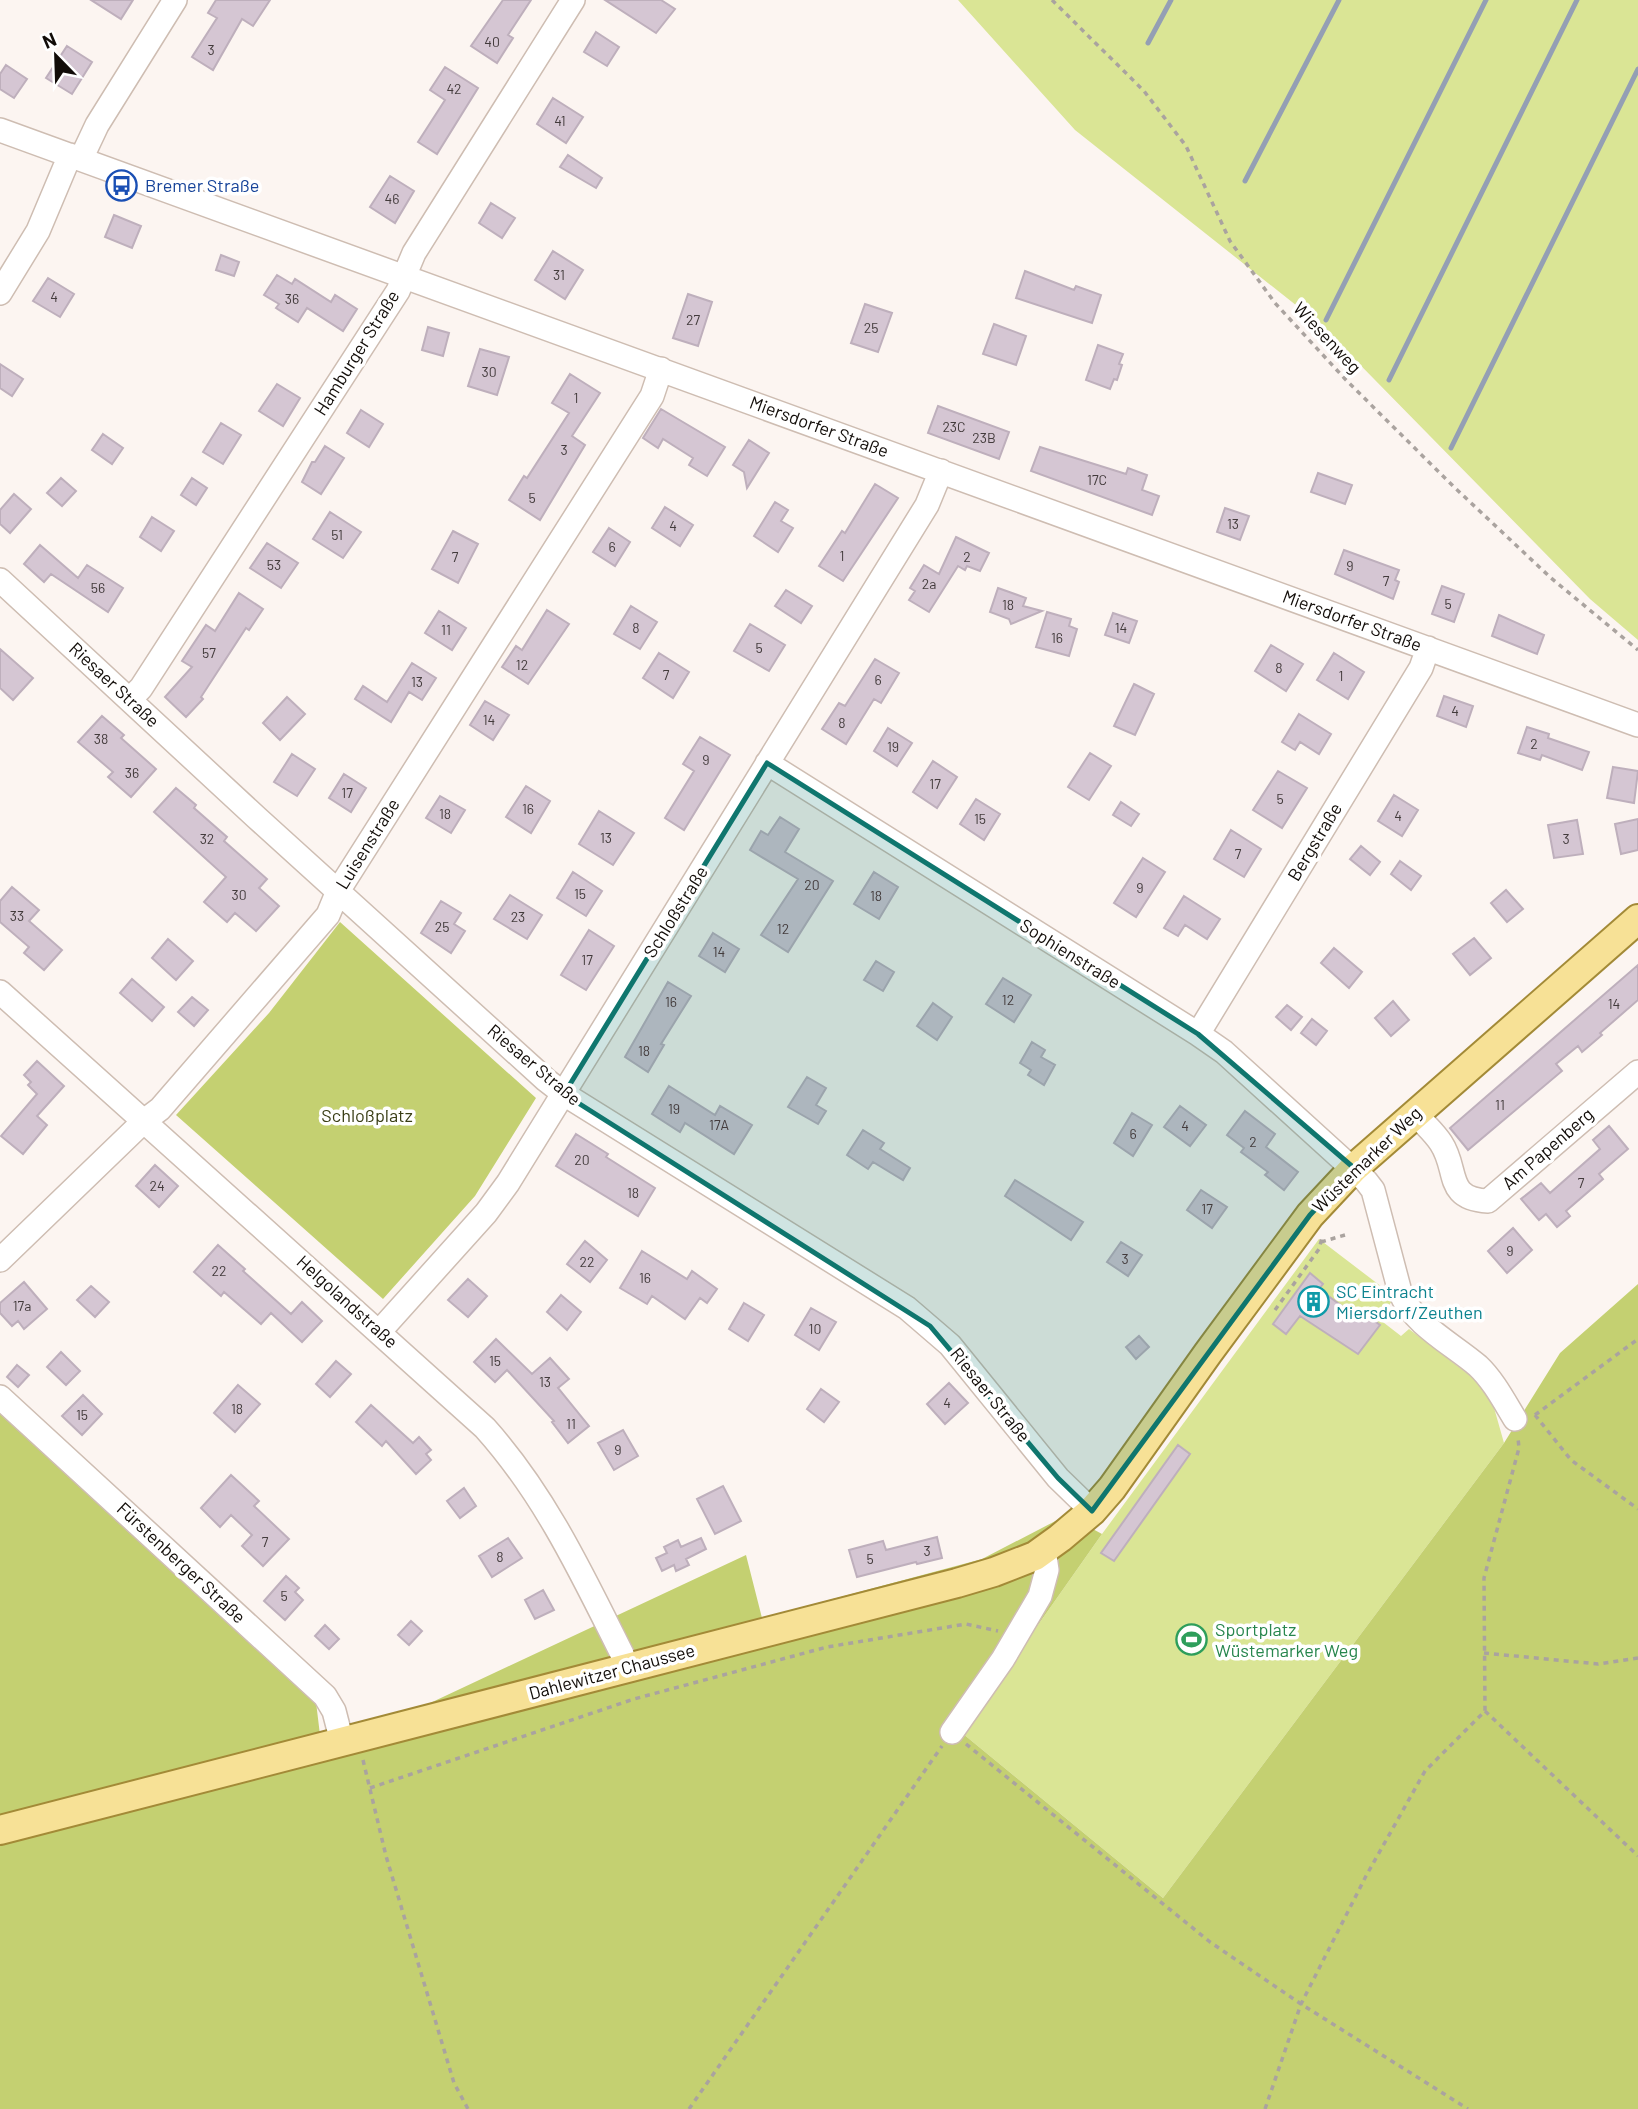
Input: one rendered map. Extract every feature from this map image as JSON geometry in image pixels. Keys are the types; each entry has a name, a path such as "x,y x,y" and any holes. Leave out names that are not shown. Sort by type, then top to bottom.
{"main road":[{"name":"Wüstemarker Weg","path":"1092,1511 1112,1489 1310,1215 1354,1168 1638,919"},
{"name":"Dahlewitzer Chaussee","path":"0,1830 116,1800 352,1749 626,1667 957,1583 1035,1556 1092,1511"}],"street":[{"path":"0,293 38,231 75,157 175,0"},
{"name":"Hamburger Straße","path":"130,699 141,688 398,291 414,253 573,0"},
{"name":"Miersdorfer Straße","path":"0,130 1638,725"},
{"name":"Luisenstraße","path":"0,1260 144,1121 160,1109 328,915 338,891 652,396 661,369"},
{"name":"Schloßstraße","path":"379,1332 486,1213 508,1183 927,505 942,471"},
{"name":"Riesaer Straße","path":"0,580 338,891 564,1094 907,1308 930,1326 956,1352 1058,1478 1092,1511"},
{"name":"Bergstraße","path":"1198,1034 1422,668 1428,648"},
{"name":"Sophienstraße","path":"767,763 1224,1052 1354,1168 1373,1190 1399,1292 1405,1304 1431,1330 1479,1367 1525,1417"},
{"name":"Helgolandstraße","path":"0,992 485,1428 522,1472 556,1525 622,1654 626,1667"},
{"name":"Am Papenberg","path":"1415,1113 1442,1143 1460,1192 1472,1200 1488,1201 1638,1072"},
{"name":"Fürstenberger Straße","path":"0,1397 325,1696 352,1749"},
{"path":"952,1732 1018,1636 1040,1596 1047,1570 1044,1550"}],"path":[{"name":"Wiesenweg","path":"1052,0 1144,91 1186,146 1208,188 1230,241 1275,303 1346,380 1454,486 1551,578 1638,650"},
{"path":"1275,1310 1319,1249 1324,1233"},
{"path":"1321,1242 1345,1235"},
{"path":"1638,1339 1525,1417 1484,1578 1485,1711 1638,1856"},
{"path":"1525,1417 1571,1460 1638,1509"},
{"path":"370,1788 634,1699 827,1647 966,1624 1018,1636"},
{"path":"1484,1653 1598,1664 1638,1658"},
{"path":"1265,2109 1301,2004 1366,1876 1424,1771 1485,1711"},
{"path":"689,2109 952,1732 1191,1927 1301,2004 1468,2109"},
{"path":"352,1749 370,1788 386,1856 454,2083 468,2109"}],"highlighted area":[{"path":"767,763 1198,1034 1354,1168 1310,1215 1092,1511 1058,1478 930,1326 564,1094"}],"green space":[{"path":"958,0 1638,0 1638,640 1590,599 1321,325 1075,130"},
{"name":"Schloßplatz","path":"340,922 536,1098 475,1196 383,1299 176,1115 269,1013"},
{"name":"Sportplatz Wüstemarker Weg","path":"1319,1239 1395,1297 1379,1319 1401,1336 1409,1329 1489,1390 1504,1443 1163,1898 962,1733 1102,1534"},
{"path":"1638,1284 1638,2109 0,2109 0,1411 316,1702 320,1735 411,1712 746,1555 762,1618 982,1559 1067,1515 1102,1534 962,1733 1163,1898 1504,1443 1560,1353"}],"building":[{"path":"91,0 133,0 121,19"},
{"path":"216,0 270,0 253,26 242,19 213,70 192,57 217,18 208,13"},
{"path":"503,0 531,0 508,35 513,38 497,63 471,46"},
{"path":"605,0 661,0 675,9 656,33"},
{"path":"596,32 619,47 607,66 584,52"},
{"path":"67,46 92,62 72,94 46,78"},
{"path":"6,65 27,79 14,98 0,89 0,74"},
{"path":"445,67 478,88 437,154 418,142 445,100 430,90"},
{"path":"553,98 583,117 566,143 537,124"},
{"path":"568,155 602,178 596,188 560,167"},
{"path":"390,176 414,191 395,223 370,207"},
{"path":"491,203 515,218 502,238 479,223"},
{"path":"114,215 141,226 132,248 105,237"},
{"path":"553,251 583,270 565,299 535,280"},
{"path":"221,255 239,262 234,276 216,270"},
{"path":"1025,271 1074,290 1076,286 1101,295 1092,323 1016,298"},
{"path":"277,275 292,284 295,279 331,302 335,295 357,309 343,331 307,308 298,322 276,308 279,304 264,295"},
{"path":"48,278 74,294 60,317 33,301"},
{"path":"688,294 712,302 698,346 673,338"},
{"path":"865,304 892,313 878,352 851,343"},
{"path":"994,324 1026,336 1016,365 983,354"},
{"path":"428,327 449,333 443,356 422,350"},
{"path":"1098,345 1123,354 1117,380 1114,379 1110,389 1086,380"},
{"path":"480,349 509,357 497,395 468,386"},
{"path":"0,364 23,379 12,396 0,388"},
{"path":"570,374 600,393 572,436 585,445 540,520 509,500 524,476 527,478 569,413 552,403"},
{"path":"277,384 300,398 283,426 259,411"},
{"path":"938,406 1009,432 999,459 928,433"},
{"path":"661,409 725,447 707,476 689,465 693,458 663,439 658,448 643,438"},
{"path":"361,410 383,424 369,447 347,433"},
{"path":"221,423 241,435 223,464 203,452"},
{"path":"103,434 123,448 112,464 92,450"},
{"path":"749,440 769,453 747,488 744,472 733,465"},
{"path":"325,446 344,458 321,494 302,482 312,462 315,462"},
{"path":"1040,447 1126,474 1128,468 1147,475 1142,490 1159,496 1152,515 1031,471"},
{"path":"1318,473 1352,485 1345,504 1311,492"},
{"path":"61,478 76,491 62,506 47,493"},
{"path":"192,478 207,488 196,505 181,495"},
{"path":"875,484 898,498 843,581 819,566 842,531 845,533"},
{"path":"14,494 31,509 10,533 0,524 0,510"},
{"path":"775,502 788,510 781,521 793,528 778,552 754,536"},
{"path":"665,507 693,525 680,546 652,528"},
{"path":"1225,508 1249,516 1240,540 1217,532"},
{"path":"330,512 361,532 343,558 313,539"},
{"path":"152,517 174,531 161,551 140,537"},
{"path":"609,528 630,542 615,566 593,552"},
{"path":"453,531 478,544 458,583 432,569"},
{"path":"956,537 989,553 980,571 967,566 965,570 958,566 929,612 909,600 915,591 910,588 924,565 939,574"},
{"path":"267,543 298,563 281,588 250,568"},
{"path":"40,545 78,578 87,565 123,588 108,612 51,574 44,582 24,564"},
{"path":"1344,550 1399,570 1395,580 1399,582 1393,599 1335,574"},
{"path":"1442,586 1464,594 1454,622 1432,614"},
{"path":"998,588 1026,598 1023,606 1042,611 1011,624 1009,619 990,612"},
{"path":"786,590 812,606 801,623 775,606"},
{"path":"239,593 263,609 249,630 246,628 201,697 203,699 186,717 165,697 192,667 182,661 206,625 215,631"},
{"path":"631,606 657,622 640,649 614,634"},
{"path":"547,610 569,624 528,684 502,667 516,646 522,650"},
{"path":"439,611 466,628 452,650 425,633"},
{"path":"1047,612 1071,619 1069,626 1077,629 1069,656 1036,647"},
{"path":"1113,613 1137,621 1129,643 1105,635"},
{"path":"1499,615 1544,635 1537,654 1492,636"},
{"path":"750,624 785,645 769,671 734,651"},
{"path":"1271,645 1303,664 1286,691 1255,671"},
{"path":"0,649 33,678 13,700 0,688"},
{"path":"659,653 689,672 673,698 643,678"},
{"path":"1334,653 1364,672 1348,699 1317,680"},
{"path":"875,659 899,673 881,703 874,699 846,744 822,729 839,703 845,706"},
{"path":"412,663 436,678 422,700 409,692 391,722 355,699 363,686 387,702"},
{"path":"1134,684 1154,694 1135,735 1114,726"},
{"path":"1444,696 1473,706 1466,727 1437,716"},
{"path":"287,697 305,714 280,740 263,723"},
{"path":"485,701 509,715 493,740 470,725"},
{"path":"1299,714 1331,734 1319,754 1300,742 1295,750 1282,742"},
{"path":"102,716 124,735 121,738 156,769 131,797 108,777 113,772 78,742"},
{"path":"1527,727 1549,734 1548,738 1589,752 1582,770 1542,755 1540,760 1518,753"},
{"path":"888,728 912,743 897,766 874,751"},
{"path":"700,737 730,755 684,830 665,818 694,771 683,764"},
{"path":"1090,753 1111,766 1089,800 1068,787"},
{"path":"292,754 315,769 297,796 274,782"},
{"path":"933,761 957,777 937,808 913,792"},
{"path":"1613,767 1638,771 1634,803 1607,798"},
{"path":"1278,771 1307,788 1282,828 1253,810"},
{"path":"344,774 366,788 351,812 329,798"},
{"path":"526,786 550,801 531,833 506,817"},
{"path":"176,788 227,837 224,841 267,879 259,888 279,906 256,931 235,913 227,922 204,902 226,877 154,812"},
{"path":"1394,795 1418,810 1402,836 1378,821"},
{"path":"440,796 465,810 451,833 426,818"},
{"path":"976,799 1000,814 984,840 960,824"},
{"path":"1121,802 1139,814 1131,826 1113,815"},
{"path":"599,811 634,833 613,865 579,844"},
{"path":"780,817 799,829 785,852 833,881 788,952 761,935 798,879 750,850 761,831 768,835"},
{"path":"1638,819 1638,850 1621,854 1615,824"},
{"path":"1577,820 1583,854 1554,858 1548,825"},
{"path":"1231,830 1261,849 1244,877 1214,859"},
{"path":"1361,846 1380,862 1370,875 1350,859"},
{"path":"1143,858 1165,872 1136,917 1114,903"},
{"path":"1400,861 1421,876 1411,890 1391,874"},
{"path":"573,872 602,891 586,916 557,898"},
{"path":"874,872 898,887 879,919 854,904"},
{"path":"12,887 39,910 29,921 62,950 44,970 24,953 29,947 0,922 0,901"},
{"path":"1506,890 1523,909 1507,922 1491,903"},
{"path":"510,895 542,915 527,939 494,919"},
{"path":"1184,896 1220,919 1207,939 1185,925 1178,936 1164,928"},
{"path":"441,901 461,913 454,924 465,931 451,953 421,933"},
{"path":"589,930 614,946 586,990 561,975"},
{"path":"713,933 739,949 725,972 699,956"},
{"path":"1474,938 1491,958 1470,975 1453,954"},
{"path":"168,939 193,961 176,980 152,958"},
{"path":"1334,948 1362,972 1349,988 1321,963"},
{"path":"876,961 894,972 883,991 864,980"},
{"path":"1638,965 1638,1000 1582,1052 1578,1046 1556,1064 1562,1071 1468,1150 1450,1128"},
{"path":"1003,978 1031,995 1014,1022 986,1004"},
{"path":"132,979 164,1007 152,1021 120,993"},
{"path":"668,982 691,996 661,1044 664,1045 648,1072 625,1057"},
{"path":"192,997 208,1010 194,1026 178,1012"},
{"path":"1393,1001 1409,1020 1391,1036 1375,1018"},
{"path":"933,1003 952,1017 937,1040 917,1026"},
{"path":"1287,1005 1302,1017 1291,1030 1276,1017"},
{"path":"1312,1019 1327,1031 1316,1045 1301,1033"},
{"path":"1032,1042 1045,1050 1041,1057 1055,1065 1044,1085 1028,1075 1031,1070 1020,1063"},
{"path":"37,1061 64,1086 37,1116 47,1125 23,1154 1,1136 37,1094 28,1085 31,1082 24,1075"},
{"path":"807,1077 826,1088 816,1105 826,1111 818,1124 788,1107"},
{"path":"669,1086 715,1115 720,1106 752,1125 734,1154 685,1123 680,1132 652,1114"},
{"path":"1180,1106 1206,1125 1190,1146 1164,1127"},
{"path":"1245,1111 1275,1134 1266,1147 1298,1172 1284,1190 1265,1175 1268,1172 1241,1152 1244,1148 1227,1135"},
{"path":"1132,1113 1152,1125 1133,1156 1114,1143"},
{"path":"1609,1126 1628,1149 1599,1174 1603,1179 1566,1211 1570,1216 1557,1227 1546,1214 1539,1220 1521,1199 1541,1183 1550,1193 1600,1149 1593,1140"},
{"path":"863,1130 884,1143 880,1149 910,1168 903,1180 873,1162 868,1169 847,1155"},
{"path":"576,1134 655,1188 638,1216 556,1166"},
{"path":"155,1165 178,1186 159,1207 136,1186"},
{"path":"1015,1180 1083,1222 1071,1240 1005,1196"},
{"path":"1201,1190 1227,1207 1212,1228 1187,1210"},
{"path":"1513,1228 1532,1250 1507,1273 1488,1251"},
{"path":"585,1241 607,1260 590,1282 567,1264"},
{"path":"1121,1242 1142,1255 1128,1276 1107,1262"},
{"path":"218,1245 291,1314 302,1302 322,1321 302,1342 271,1313 261,1324 224,1292 221,1296 194,1272"},
{"path":"642,1251 687,1279 692,1271 717,1289 707,1303 700,1298 685,1319 652,1296 647,1304 620,1288"},
{"name":"SC Eintracht Miersdorf/Zeuthen","path":"1310,1273 1323,1284 1319,1289 1362,1321 1366,1315 1380,1325 1358,1354 1300,1316 1286,1334 1273,1324"},
{"path":"468,1279 487,1296 468,1317 448,1300"},
{"path":"24,1282 47,1309 24,1329 18,1321 12,1326 0,1313 0,1303"},
{"path":"91,1286 109,1302 95,1317 77,1300"},
{"path":"561,1295 581,1312 567,1330 547,1312"},
{"path":"744,1303 764,1315 748,1341 729,1329"},
{"path":"811,1308 836,1322 819,1350 795,1335"},
{"path":"1139,1336 1149,1347 1136,1359 1126,1347"},
{"path":"496,1339 532,1374 550,1358 569,1379 558,1388 589,1426 568,1443 552,1422 554,1421 507,1370 495,1382 474,1362"},
{"path":"61,1352 80,1371 66,1385 47,1367"},
{"path":"336,1361 351,1374 330,1397 316,1384"},
{"path":"17,1365 29,1375 18,1387 7,1377"},
{"path":"949,1383 968,1403 945,1424 927,1404"},
{"path":"238,1385 260,1404 235,1432 214,1413"},
{"path":"821,1389 839,1402 824,1422 807,1409"},
{"path":"83,1395 102,1414 82,1435 62,1416"},
{"path":"371,1405 413,1443 419,1437 431,1450 426,1454 431,1460 416,1474 386,1441 382,1446 356,1422"},
{"path":"623,1430 638,1456 614,1470 598,1443"},
{"path":"1178,1445 1190,1454 1114,1561 1101,1553"},
{"path":"231,1475 259,1501 254,1506 289,1539 263,1566 242,1546 252,1535 231,1515 220,1527 201,1508"},
{"path":"723,1486 741,1521 715,1534 697,1499"},
{"path":"464,1488 476,1506 460,1518 447,1501"},
{"path":"937,1537 942,1558 857,1577 849,1550 883,1541 886,1550"},
{"path":"508,1538 522,1558 492,1577 479,1556"},
{"path":"701,1538 706,1549 686,1559 689,1565 676,1571 674,1565 662,1571 656,1558 667,1553 664,1547 678,1540 681,1547"},
{"path":"286,1576 299,1588 295,1592 303,1600 285,1620 264,1601"},
{"path":"543,1590 554,1610 535,1619 525,1600"},
{"path":"411,1621 422,1631 409,1645 398,1635"},
{"path":"325,1625 339,1639 329,1649 315,1636"}],"waterway":[{"path":"1148,43 1171,0"},
{"path":"1245,181 1339,0"},
{"path":"1326,320 1486,0"},
{"path":"1389,380 1577,0"},
{"path":"1451,448 1638,69"}],"place":[{"name":"Bremer Straße","path":"122,186"},
{"name":"SC Eintracht Miersdorf/Zeuthen","path":"1313,1302"},
{"name":"Sportplatz Wüstemarker Weg","path":"1192,1640"}]}
